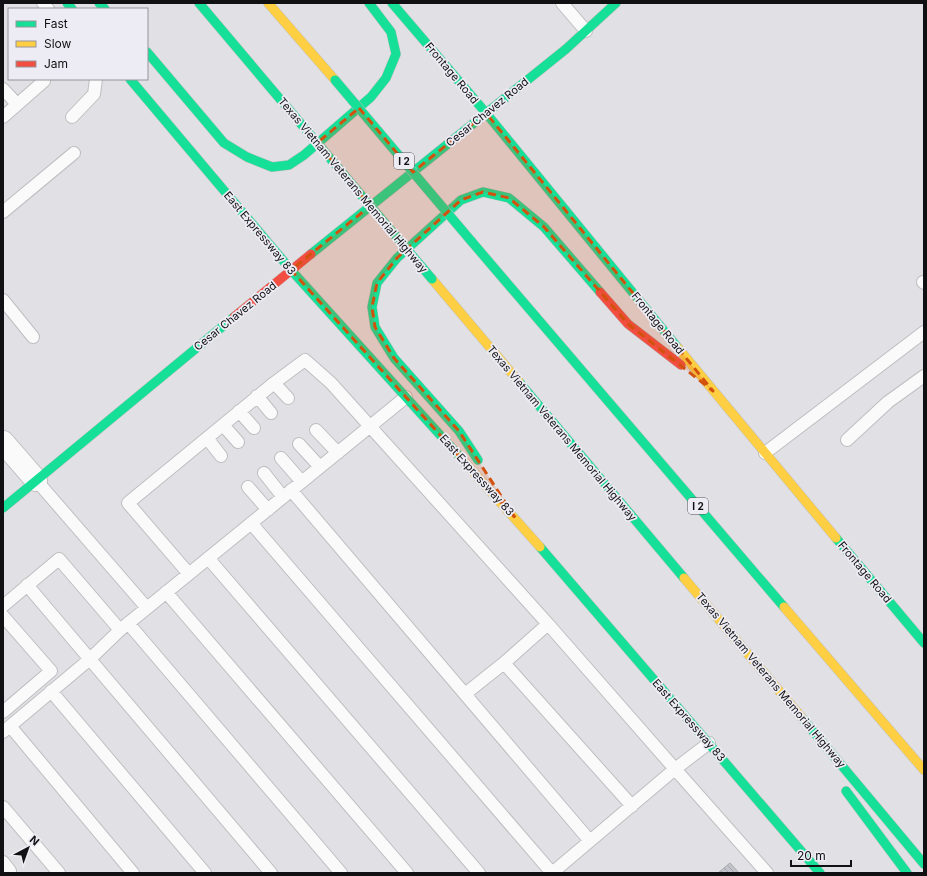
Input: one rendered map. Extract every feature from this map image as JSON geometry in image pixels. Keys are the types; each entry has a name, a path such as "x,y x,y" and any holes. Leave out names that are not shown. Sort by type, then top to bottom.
{"main road":[{"name":"Texas Vietnam Veterans Memorial Highway","path":"199,3 699,594 924,864"},
{"name":"I 2","path":"268,3 924,770"},
{"path":"148,53 224,143 247,157 272,167 289,165 371,97 386,78 396,54 391,32 369,3"},
{"name":"Frontage Road","path":"392,3 486,113 713,391 924,643"},
{"name":"Cesar Chavez Road","path":"3,508 291,270 586,31 616,3"},
{"name":"East Expressway 83","path":"131,80 291,270 516,518 820,873"},
{"path":"516,518 459,431 394,358 375,327 372,307 377,283 397,258 460,200 483,192 509,198 544,227 628,324 713,391"},
{"path":"699,594 808,740"},
{"path":"841,784 907,873"}],"street":[{"path":"3,442 36,480"}],"lane":[{"path":"562,3 586,31"},
{"path":"72,117 94,94 96,80"},
{"path":"3,117 44,81"},
{"path":"3,88 17,104"},
{"path":"3,212 74,153"},
{"path":"3,300 33,337"},
{"path":"765,453 924,332"},
{"path":"189,574 128,503 274,382 305,360 331,383 548,624 767,873"},
{"path":"847,440 888,402 924,376"},
{"path":"274,382 288,398"},
{"path":"257,396 271,413"},
{"path":"133,873 6,729 90,659 124,626 406,397"},
{"path":"240,411 254,428"},
{"path":"223,425 238,442"},
{"path":"316,430 338,453"},
{"path":"206,438 221,456"},
{"path":"299,444 320,467"},
{"path":"281,458 302,482"},
{"path":"264,473 287,494 465,694 590,841"},
{"path":"36,480 147,608"},
{"path":"248,487 268,510"},
{"path":"251,523 552,873 675,769 709,743"},
{"path":"208,558 479,873"},
{"path":"3,606 59,559 124,626 341,873"},
{"path":"27,585 271,873"},
{"path":"166,592 406,873"},
{"path":"3,616 61,683"},
{"path":"465,694 504,663 548,624"},
{"path":"504,663 632,806"},
{"path":"3,712 51,671"},
{"path":"51,691 205,873"},
{"path":"3,807 59,873"}],"highlighted area":[{"path":"359,108 413,172 486,113 713,391 628,324 544,227 509,198 483,192 461,200 397,258 377,283 372,307 375,327 394,358 459,431 516,519 291,270 370,206 317,143"}],"building":[{"path":"730,863 739,873 718,873"}],"traffic: fast":[{"path":"67,3 71,8"},
{"path":"99,3 104,8"},
{"path":"199,3 296,118"},
{"path":"148,53 224,143 247,157 272,167 289,165 304,155 371,97 386,78 396,54 391,32 369,3"},
{"path":"392,3 486,113 678,348"},
{"path":"311,254 566,49 616,3"},
{"path":"131,80 291,270 460,457"},
{"path":"335,80 472,242"},
{"path":"296,118 432,279"},
{"path":"478,460 459,431 394,358 375,327 372,307 377,283 397,258 461,200 483,192 509,198 544,227 600,292"},
{"path":"472,242 784,607"},
{"path":"3,508 234,317"},
{"path":"519,382 684,578"},
{"path":"836,538 924,643"},
{"path":"540,547 820,873"},
{"path":"802,718 924,864"},
{"path":"846,791 907,873"}],"traffic: slow":[{"path":"268,3 335,80"},
{"path":"432,279 519,382"},
{"path":"678,348 836,538"},
{"path":"460,457 540,547"},
{"path":"684,578 802,718"},
{"path":"784,607 924,770"}],"traffic: jam":[{"path":"234,317 311,254"},
{"path":"600,292 628,324 681,365"}]}
